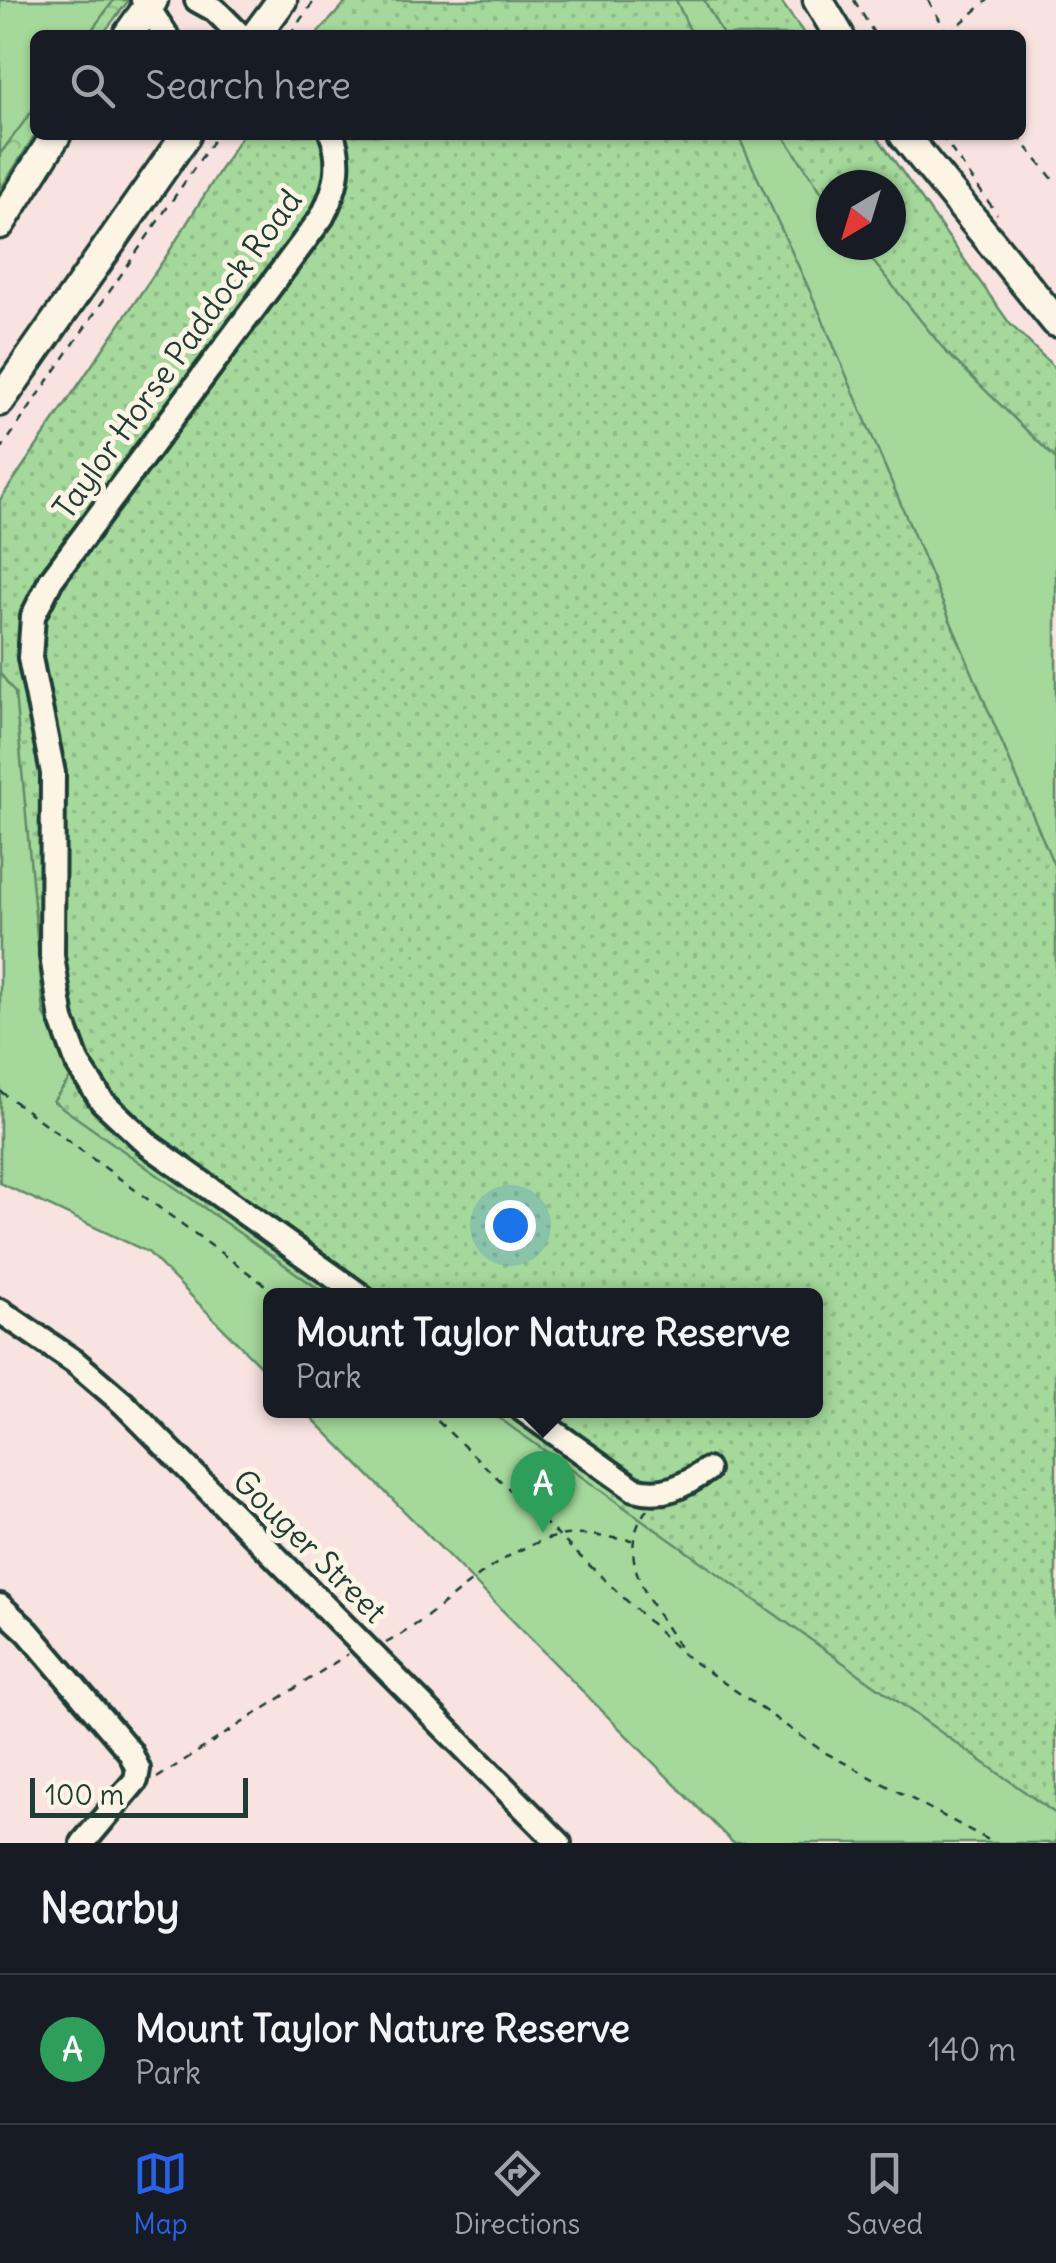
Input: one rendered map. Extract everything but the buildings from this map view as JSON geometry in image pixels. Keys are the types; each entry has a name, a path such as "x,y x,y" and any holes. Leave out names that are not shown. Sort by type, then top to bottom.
{"main road":[{"path":"260,30 282,0"},
{"path":"818,0 836,30"},
{"path":"131,30 148,2"},
{"path":"0,224 53,140"},
{"path":"0,401 183,140"},
{"path":"908,140 1056,322"}],"street":[{"path":"197,0 215,10 235,30"},
{"path":"148,2 163,30"},
{"name":"Taylor Horse Paddock Road","path":"334,140 338,152 336,186 322,218 51,580 33,616 30,658 53,772 52,956 62,1020 78,1064 102,1101 149,1145 350,1288"},
{"name":"Gouger Street","path":"0,1311 75,1362 124,1404 559,1843"},
{"path":"534,1418 634,1490 652,1494 685,1485 707,1470"},
{"path":"0,1606 130,1752 138,1769 136,1780 82,1843"}],"path":[{"path":"293,30 315,0"},
{"path":"854,0 872,30"},
{"path":"928,0 947,30"},
{"path":"954,30 988,0"},
{"path":"0,451 214,140"},
{"path":"946,140 1006,226"},
{"path":"1021,140 1056,183"},
{"path":"0,1091 269,1288"},
{"path":"434,1418 684,1655 824,1752 994,1843"},
{"path":"652,1494 632,1540 632,1562 684,1655"}],"green space":[{"path":"0,0 129,0 106,30 30,30 32,140 0,190"},
{"path":"0,0 114,0 92,30 30,30 30,114 0,154"},
{"path":"348,0 780,0 801,30 321,30"},
{"path":"676,0 704,0 720,30 690,30"},
{"path":"239,140 880,140 901,170 816,170 816,260 906,260 906,177 1010,324 1056,369 1056,1843 320,1418 823,1418 823,1288 263,1288 263,1293 148,1249 0,1181 0,500 167,255"},
{"path":"740,140 786,140 816,184 816,260 872,260 946,352 1056,459 1056,870 819,311"},
{"path":"0,673 15,693 44,1014 74,1073 53,1101 317,1288 263,1288 263,1369 148,1252 0,1183"},
{"path":"312,1418 499,1418 1056,1814 1056,1843 733,1843"}],"place":[{"name":"Mount Taylor Nature Reserve","path":"543,1533"}]}
